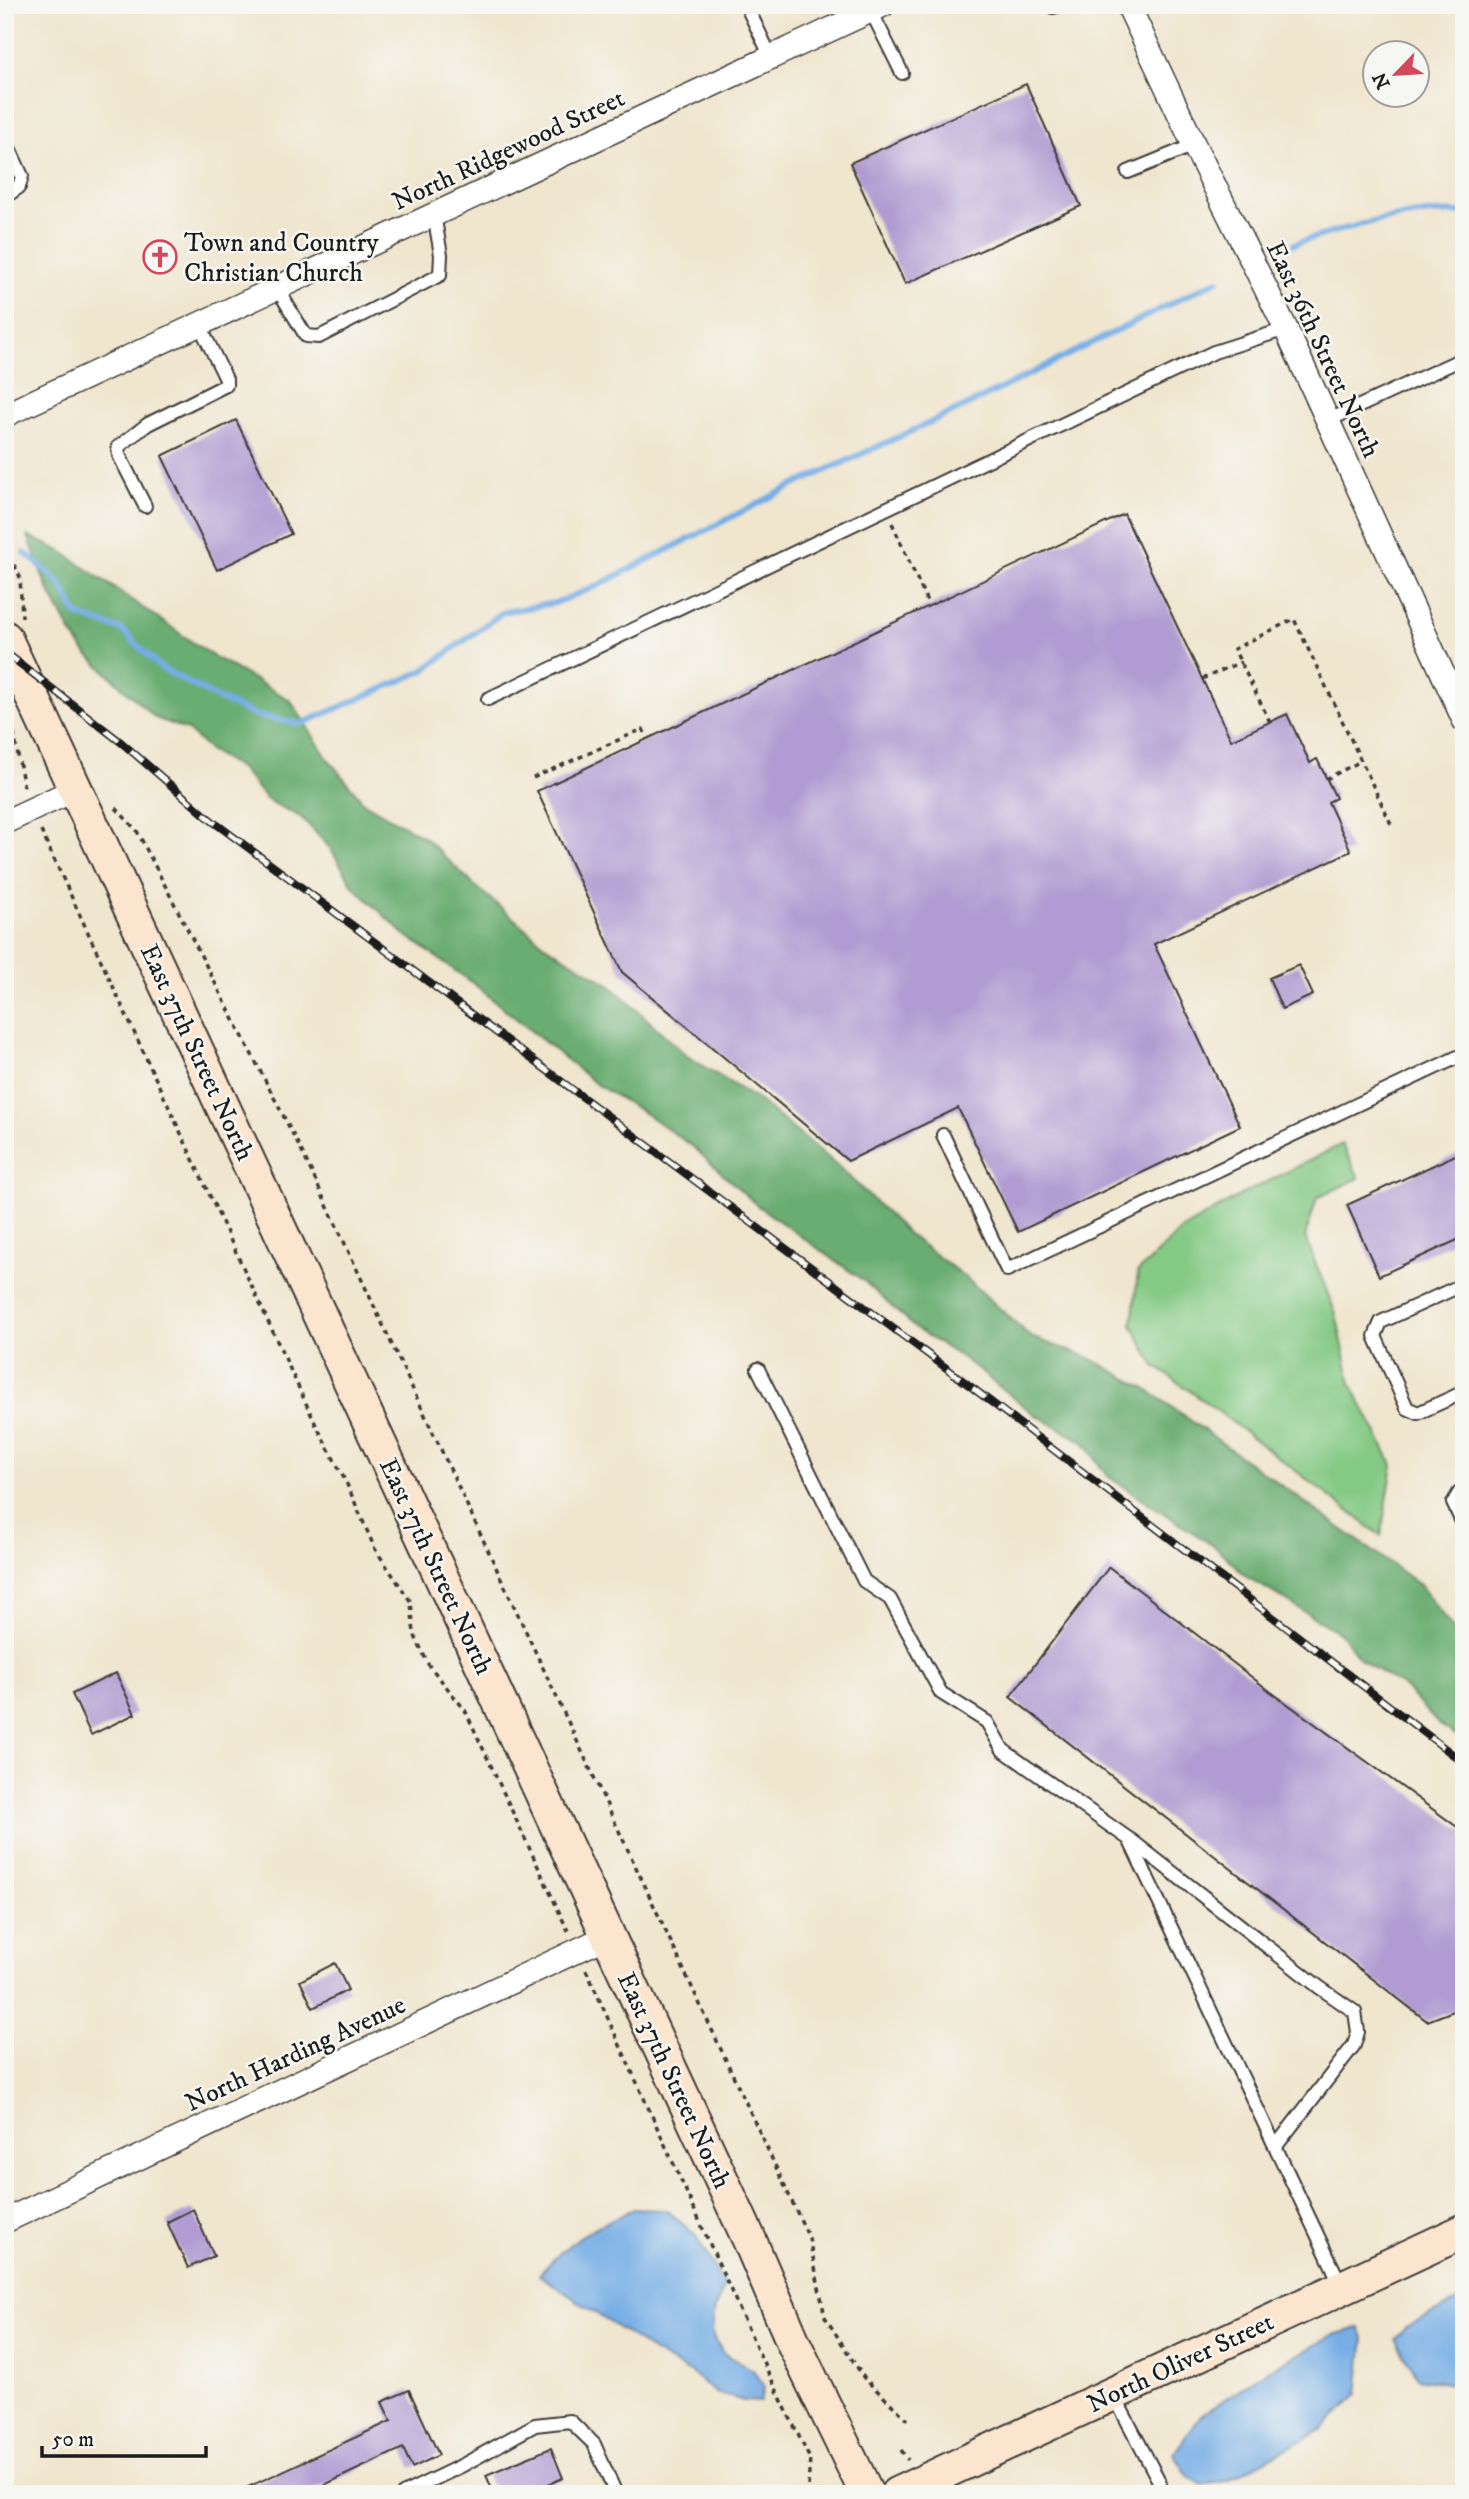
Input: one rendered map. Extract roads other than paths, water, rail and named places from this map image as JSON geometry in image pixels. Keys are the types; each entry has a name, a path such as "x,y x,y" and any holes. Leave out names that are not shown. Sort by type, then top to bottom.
{"main road":[{"name":"East 37th Street North","path":"14,629 76,789 749,2239 794,2344 867,2494"},
{"name":"North Oliver Street","path":"897,2494 1464,2231"}],"street":[{"name":"East 36th Street North","path":"1128,5 1286,329 1464,720"},
{"name":"North Ridgewood Street","path":"5,415 877,8"},
{"path":"5,822 76,789"},
{"name":"North Harding Avenue","path":"5,2221 608,1936"}],"lane":[{"path":"746,5 771,57"},
{"path":"877,8 902,73"},
{"path":"5,139 22,176 19,187 5,197"},
{"path":"1128,172 1194,145"},
{"path":"277,288 306,336 319,337 440,275 441,255 434,214"},
{"path":"145,506 118,447 148,424 226,385 226,379 199,324"},
{"path":"488,699 1214,352 1286,329"},
{"path":"1327,421 1464,358"},
{"path":"943,1135 1007,1270 1464,1054"},
{"path":"1464,1284 1381,1322 1375,1336 1406,1408 1418,1413 1464,1392"},
{"path":"758,1368 864,1581 890,1599 942,1693 987,1722 1003,1751 1129,1839 1355,2012 1358,2032 1354,2045 1276,2146"},
{"path":"1464,1491 1459,1493 1453,1503 1464,1526"},
{"path":"1129,1839 1342,2287"},
{"path":"1114,2394 1160,2483 1157,2494"},
{"path":"403,2494 535,2426 570,2421 594,2444 616,2494"}],"water":[{"path":"634,2209 667,2210 695,2235 725,2286 715,2307 712,2332 722,2352 753,2370 764,2387 761,2402 744,2401 716,2393 691,2373 652,2351 539,2275 571,2243"},
{"path":"1464,2298 1464,2386 1418,2378 1395,2339 1406,2327"},
{"path":"1360,2328 1364,2338 1358,2394 1323,2429 1227,2481 1203,2485 1189,2478 1174,2453 1201,2415 1268,2370 1336,2334"}],"waterway":[{"path":"1294,244 1399,217 1443,212 1464,213"},
{"path":"25,553 60,583 77,615 122,630 161,668 254,715 301,724 423,671 503,612 555,603 595,587 790,487 966,406 1218,280"}],"railway":[{"path":"5,652 122,743 211,820 957,1376 1464,1763"}],"place":[{"name":"Town and Country Christian Church","path":"160,257"}]}
